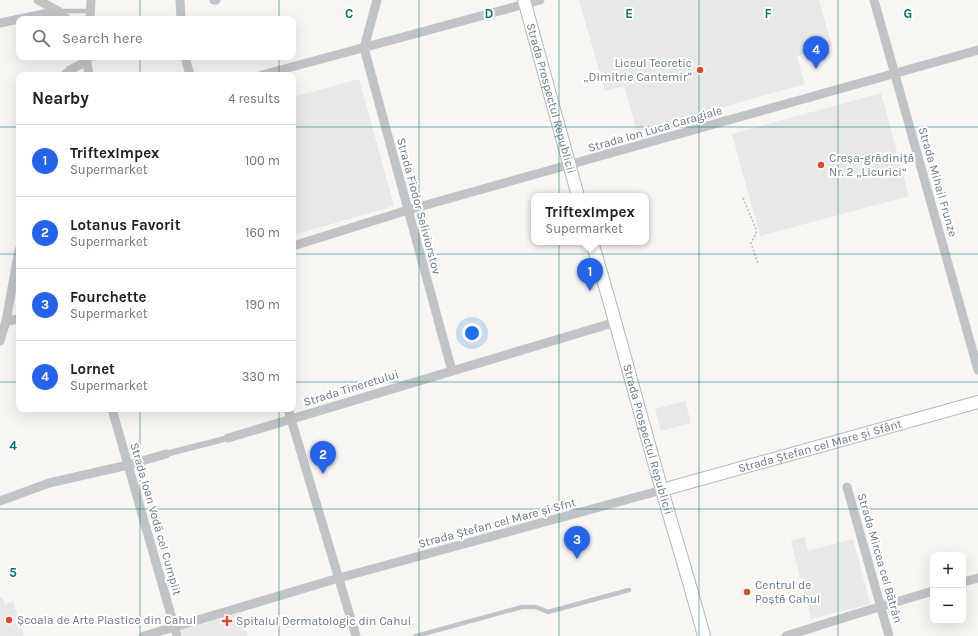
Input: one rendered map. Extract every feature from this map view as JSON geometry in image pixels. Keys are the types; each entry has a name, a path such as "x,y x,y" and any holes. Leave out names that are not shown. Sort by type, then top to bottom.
{"main road":[{"name":"Strada Prospectul Republicii","path":"525,2 577,193"},
{"name":"Strada Prospectul Republicii","path":"593,245 704,636"},
{"name":"Strada Ștefan cel Mare și Sfânt","path":"662,490 978,402"}],"street":[{"path":"38,0 58,11 64,16"},
{"path":"90,0 90,15"},
{"path":"180,0 181,16"},
{"path":"364,48 377,0"},
{"path":"273,72 525,2 540,0"},
{"name":"Strada Mihail Frunze","path":"874,0 978,370"},
{"path":"34,16 58,11"},
{"path":"0,23 16,20"},
{"name":"Strada Fiodor Seliviorstov","path":"364,48 452,371"},
{"name":"Strada Ion Luca Caragiale","path":"296,245 408,210 978,50"},
{"path":"68,72 85,60"},
{"path":"86,60 88,72"},
{"path":"186,60 189,72"},
{"path":"0,341 6,321 16,266"},
{"path":"6,321 16,319"},
{"name":"Strada Tineretului","path":"0,501 49,483 128,465 228,438 616,322"},
{"name":"Strada Ioan Vodă cel Cumplit","path":"113,412 176,631"},
{"path":"289,412 356,636"},
{"name":"Strada Mircea cel Bătrân","path":"848,487 889,636"},
{"name":"Strada Ștefan cel Mare și Sfnt","path":"339,578 662,490"},
{"path":"144,636 176,631 339,578"},
{"path":"966,581 978,578"},
{"path":"786,636 930,592"}],"lane":[{"path":"58,11 90,15"},
{"path":"416,636 522,607 536,607 548,612 629,590"}],"path":[{"path":"743,198 756,229 756,234 751,243 758,264"}],"shaded area":[{"name":"Liceul Teoretic „Dimitrie Cantemir”","path":"579,0 819,0 832,46 797,56 805,84 637,131 624,86 605,91"},
{"path":"359,79 394,206 296,234 296,96"},
{"name":"Creșa-grădiniță Nr. 2 „Licurici“","path":"881,93 909,196 760,236 732,134"},
{"path":"685,401 691,423 661,431 655,409"},
{"path":"804,537 808,551 853,539 870,604 811,619 791,541"},
{"name":"Școala de Arte Plastice din Cahul","path":"0,597 2,597 5,604 13,601 24,636 0,636"},
{"name":"Spitalul Dermatologic din Cahul","path":"241,613 248,636 183,636 181,630"}],"place":[{"name":"Lornet","path":"816,69"},
{"name":"Liceul Teoretic „Dimitrie Cantemir”","path":"700,70"},
{"name":"Creșa-grădiniță Nr. 2 „Licurici“","path":"821,165"},
{"name":"TriftexImpex","path":"590,291"},
{"name":"Lotanus Favorit","path":"323,474"},
{"name":"Fourchette","path":"577,559"},
{"name":"Centrul de Poștă Cahul","path":"747,592"},
{"name":"Școala de Arte Plastice din Cahul","path":"9,620"},
{"name":"Spitalul Dermatologic din Cahul","path":"227,621"}]}
